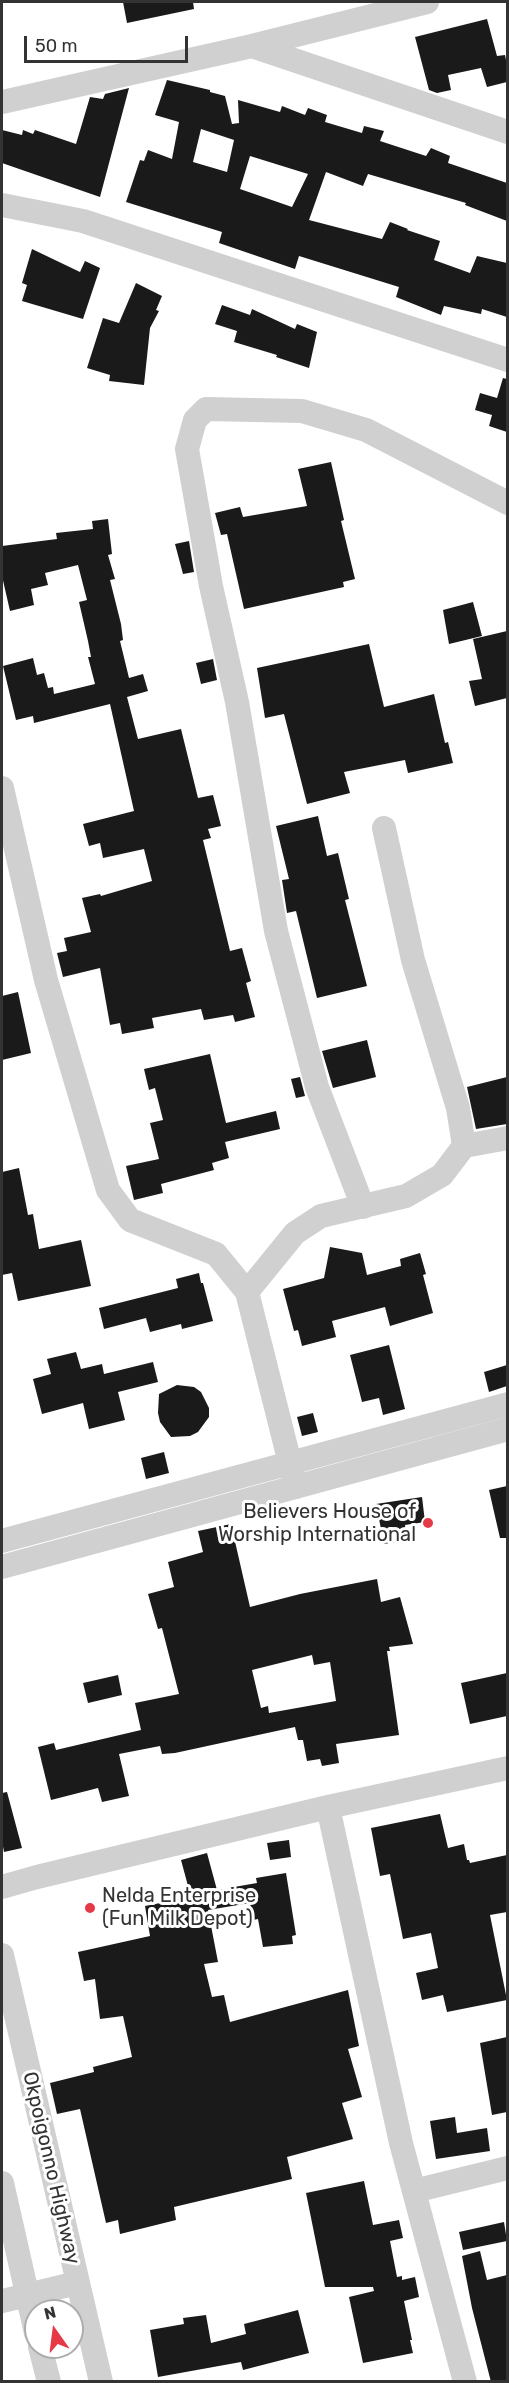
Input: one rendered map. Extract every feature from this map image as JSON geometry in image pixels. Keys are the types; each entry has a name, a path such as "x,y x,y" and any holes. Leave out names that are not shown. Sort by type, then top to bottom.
{"street":[{"path":"2,102 252,46 427,2"},
{"path":"252,46 507,132"},
{"path":"2,205 93,224 507,360"},
{"path":"363,1207 317,1087 276,931 237,702 211,586 187,449 195,420 206,409 302,411 366,430 507,503"},
{"path":"2,788 46,980 108,1190 130,1220 216,1254 248,1292 296,1486"},
{"path":"384,828 413,960 458,1108 464,1146"},
{"path":"248,1292 295,1233 321,1216 406,1196 442,1175 464,1146 507,1138"},
{"path":"2,1541 507,1404"},
{"path":"2,1567 507,1429"},
{"path":"2,1887 37,1876 328,1807 507,1768"},
{"path":"328,1807 401,2143 465,2382"},
{"name":"Okpoigonno Highway","path":"2,1955 101,2382"},
{"path":"414,2191 507,2168"},
{"path":"2,2183 27,2299"},
{"path":"2,2301 78,2283"},
{"path":"43,2359 49,2382"}],"building":[{"path":"123,2 193,2 194,9 127,23"},
{"path":"487,19 497,56 505,55 507,82 487,87 481,68 448,75 451,90 437,93 429,90 415,37"},
{"path":"167,80 225,96 232,124 239,123 238,100 280,112 282,106 305,115 308,108 327,115 325,122 362,133 364,126 384,131 380,141 426,156 431,148 450,156 448,163 507,183 507,221 465,205 466,203 368,174 363,186 326,172 309,220 382,239 390,222 440,241 434,260 470,273 477,256 507,263 507,317 482,309 481,314 444,306 441,315 396,297 399,287 299,256 295,269 219,243 222,232 126,202 140,160 144,161 148,150 172,159 179,122 155,115","holes":["201,129 234,140 227,172 193,162","250,156 308,174 292,207 240,189"]},
{"path":"129,88 100,197 2,163 2,130 22,135 23,130 33,134 35,130 76,144 90,97 103,99 105,94"},
{"path":"32,249 80,272 85,261 100,268 83,319 22,301 27,285 22,283"},
{"path":"136,283 162,296 156,310 159,311 150,328 144,385 109,381 110,375 87,368 103,318 119,323"},
{"path":"222,305 250,315 252,309 295,329 297,324 317,332 309,368 276,357 277,355 234,342 237,331 215,324"},
{"path":"503,378 507,379 507,432 489,426 492,415 475,410 480,393 497,398"},
{"path":"331,462 344,520 341,521 355,579 343,582 344,587 244,609 227,534 221,535 215,513 240,507 243,517 307,506 298,469"},
{"path":"108,519 112,554 108,555 115,579 110,580 121,624 123,640 120,641 129,678 143,674 148,691 127,697 138,739 181,729 198,798 213,795 221,826 208,829 211,838 203,840 230,951 242,948 251,981 246,983 255,1017 235,1022 233,1015 204,1020 201,1009 152,1018 154,1028 122,1034 120,1023 110,1025 100,968 63,977 57,953 67,951 64,938 91,932 82,898 100,894 101,896 152,881 144,849 103,858 100,843 89,846 83,824 134,811 110,704 34,723 33,716 16,720 3,666 33,658 37,675 44,673 48,688 53,687 54,694 95,684 79,602 87,600 78,565 45,573 48,585 31,589 34,605 10,611 2,576 2,546 57,539 56,533 93,529 92,521"},
{"path":"189,541 194,572 183,574 175,544"},
{"path":"473,602 482,636 449,644 443,610"},
{"path":"507,631 507,698 475,706 469,681 482,679 473,639"},
{"path":"369,644 384,707 434,694 445,743 448,742 453,763 408,773 405,760 344,772 350,793 307,804 284,714 265,718 257,668"},
{"path":"213,659 217,680 201,684 196,663"},
{"path":"318,816 327,856 338,853 349,899 345,900 367,986 317,998 296,911 287,913 282,880 289,879 276,826"},
{"path":"18,992 31,1053 2,1060 2,996"},
{"path":"367,1040 376,1077 333,1088 322,1051"},
{"path":"210,1054 226,1123 276,1111 280,1129 225,1142 229,1158 212,1163 214,1170 161,1184 163,1193 134,1200 126,1166 159,1159 150,1123 163,1120 155,1088 149,1090 144,1069"},
{"path":"300,1077 305,1096 296,1098 291,1079"},
{"path":"507,1077 507,1124 476,1129 467,1087"},
{"path":"19,1168 28,1215 33,1214 39,1249 81,1240 91,1286 18,1301 12,1273 2,1275 2,1172"},
{"path":"330,1247 362,1253 367,1275 401,1266 400,1259 420,1253 433,1313 390,1326 385,1307 332,1321 336,1337 302,1346 298,1330 294,1331 283,1289 324,1278"},
{"path":"199,1273 213,1321 182,1329 181,1324 150,1332 146,1318 104,1329 99,1308 178,1288 176,1279"},
{"path":"389,1345 405,1409 383,1415 379,1398 362,1402 350,1355"},
{"path":"76,1352 81,1369 102,1364 104,1374 153,1362 158,1382 118,1392 125,1420 89,1429 83,1403 42,1414 33,1379 51,1374 47,1359"},
{"path":"507,1365 507,1386 489,1392 484,1372"},
{"path":"177,1385 194,1387 201,1392 209,1408 209,1417 198,1432 190,1436 171,1437 160,1422 159,1394"},
{"path":"313,1413 318,1432 302,1436 297,1417"},
{"path":"164,1452 169,1473 146,1479 141,1458"},
{"path":"507,1486 507,1538 500,1538 489,1490"},
{"path":"422,1497 425,1522 405,1525 407,1540 384,1544 376,1504"},
{"path":"231,1524 250,1607 300,1594 377,1579 381,1602 400,1597 413,1644 389,1647 390,1651 387,1651 399,1735 336,1744 339,1763 322,1766 320,1759 307,1761 303,1740 298,1740 295,1727 175,1753 162,1754 160,1746 119,1754 129,1796 102,1802 98,1788 51,1800 38,1747 54,1743 56,1750 141,1730 135,1703 179,1694 162,1628 158,1629 148,1594 174,1587 168,1562 203,1552 198,1531","holes":["312,1655 314,1665 330,1662 336,1701 269,1713 268,1706 261,1708 252,1670"]},
{"path":"507,1673 507,1716 470,1724 461,1683"},
{"path":"118,1675 122,1695 88,1703 83,1683"},
{"path":"7,1792 22,1848 4,1852 2,1793"},
{"path":"440,1814 448,1848 464,1844 467,1860 470,1863 507,1855 507,1912 490,1915 507,2000 447,2012 443,1995 422,2000 416,1973 438,1968 431,1933 403,1939 390,1874 380,1876 371,1828"},
{"path":"289,1840 291,1857 270,1860 267,1843"},
{"path":"207,1853 217,1890 257,1883 256,1878 286,1873 296,1935 292,1936 293,1944 263,1947 258,1919 253,1920 250,1903 208,1910 218,1962 204,1964 212,1997 224,1995 230,2022 348,1990 359,2046 348,2049 362,2097 342,2103 353,2139 287,2157 292,2179 174,2207 176,2220 120,2234 118,2220 106,2223 80,2109 57,2114 50,2083 94,2072 93,2067 132,2057 123,2016 100,2019 95,1979 84,1981 78,1952 150,1936 145,1906 191,1897 181,1860"},
{"path":"507,2037 507,2112 492,2115 480,2043"},
{"path":"455,2117 457,2133 487,2128 490,2151 436,2159 430,2121"},
{"path":"364,2181 373,2225 399,2220 403,2238 390,2241 397,2277 402,2276 402,2280 415,2277 419,2297 404,2301 413,2353 363,2363 349,2297 374,2291 373,2287 325,2287 306,2193"},
{"path":"504,2222 507,2241 463,2250 459,2232"},
{"path":"480,2251 487,2280 507,2275 507,2382 491,2382 472,2308 462,2256"},
{"path":"298,2310 309,2353 243,2370 241,2362 158,2377 150,2330 184,2324 183,2318 206,2315 211,2343 246,2334 244,2324"}],"place":[{"name":"Believers House of Worship International","path":"428,1523"},
{"name":"Nelda Enterprise (Fun Milk Depot)","path":"90,1908"}]}
